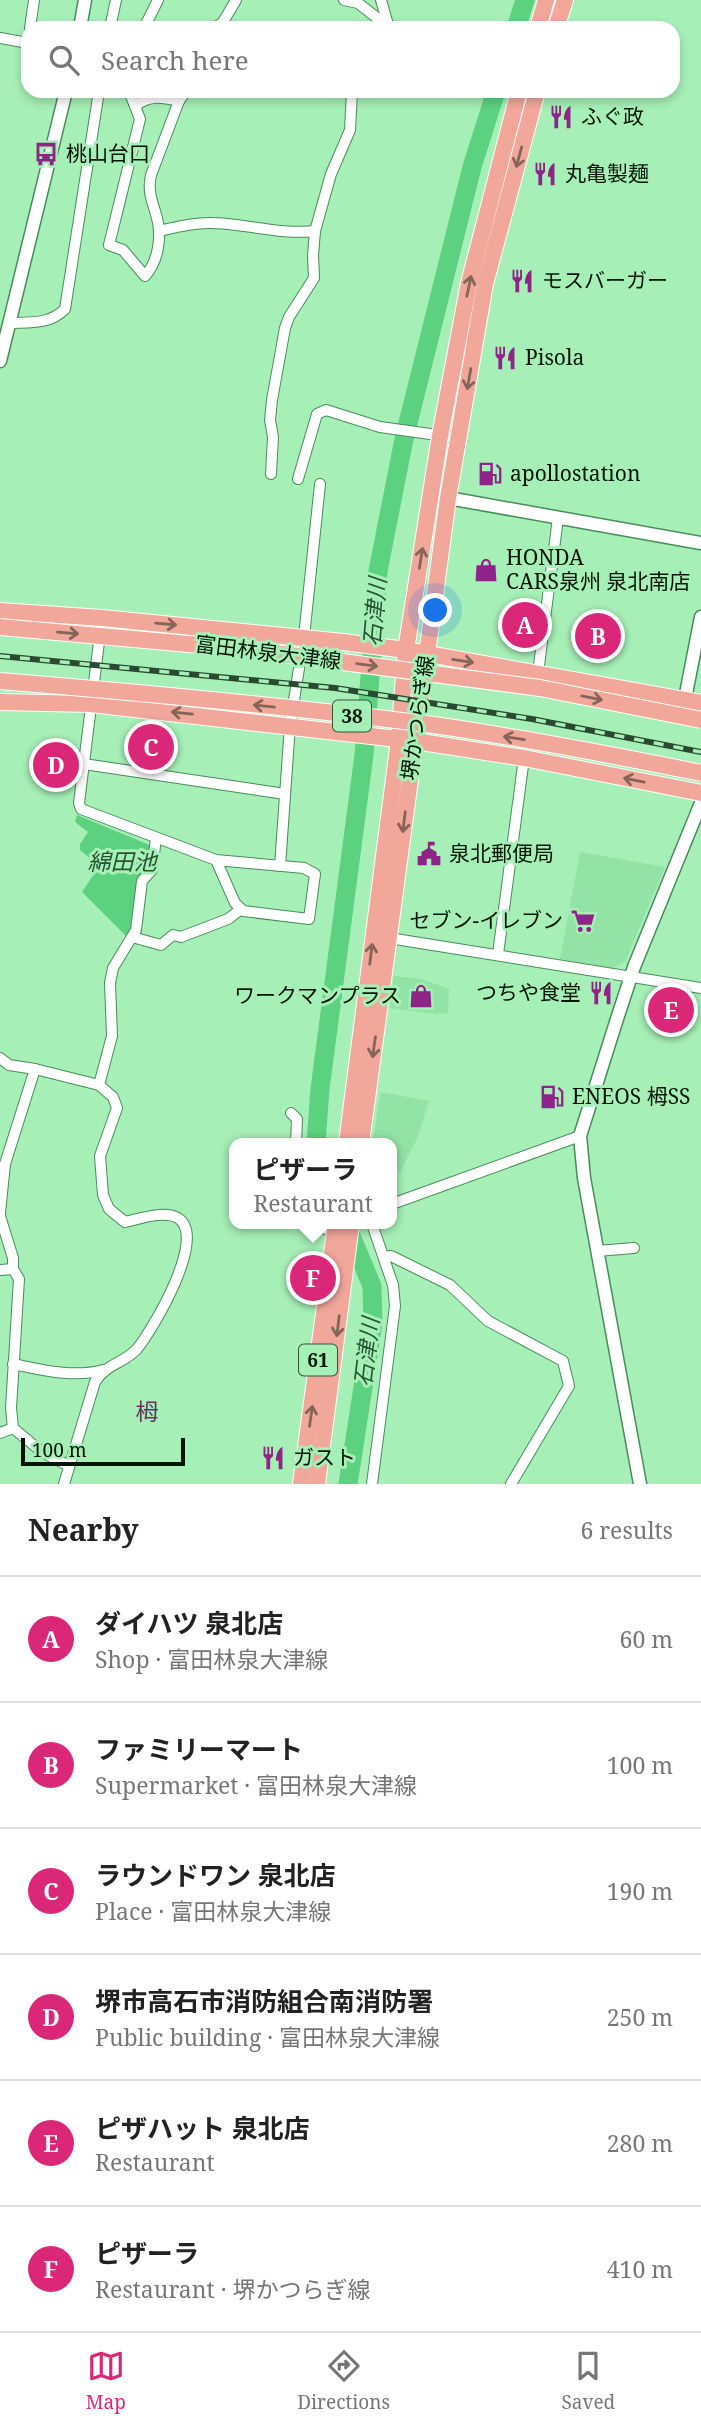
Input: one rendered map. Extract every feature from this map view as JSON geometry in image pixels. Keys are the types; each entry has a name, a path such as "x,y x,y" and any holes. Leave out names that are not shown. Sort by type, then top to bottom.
{"main road":[{"path":"540,21 547,0"},
{"path":"558,21 565,0"},
{"name":"堺かつらぎ線","path":"362,1138 390,938 400,739 401,650 433,435 517,98"},
{"name":"堺かつらぎ線","path":"348,1138 400,739 427,655 458,438 485,284 535,98"},
{"path":"0,611 102,618 343,642 538,673 701,704"},
{"name":"富田林泉大津線","path":"0,627 244,649 516,684 701,720"},
{"name":"38","path":"0,681 433,725 530,740 701,773"},
{"path":"0,702 91,704 400,739 524,758 701,793"},
{"name":"61","path":"301,1484 332,1229"},
{"name":"61","path":"317,1484 350,1229"}],"street":[{"path":"31,21 34,0"},
{"path":"81,21 85,0"},
{"path":"112,21 116,0"},
{"path":"148,21 158,0"},
{"path":"224,21 236,0"},
{"path":"344,0 358,3 380,21"},
{"path":"381,0 387,21"},
{"path":"0,38 21,42"},
{"path":"0,361 4,323 64,98"},
{"path":"4,323 47,321 57,317 65,309 98,98"},
{"path":"132,98 140,119 109,245 123,250 145,276 156,256 159,231 148,186 181,98"},
{"path":"135,106 150,98"},
{"path":"167,98 179,101"},
{"path":"271,474 274,437 270,420 272,400 289,317 314,278 315,231 331,174 350,130 352,98"},
{"path":"159,231 187,224 212,223 265,230 315,231"},
{"path":"298,479 317,414 326,410 380,427 458,438"},
{"path":"280,866 290,725 304,637 320,484"},
{"path":"449,498 701,543"},
{"path":"538,673 558,518"},
{"path":"685,699 701,617"},
{"path":"102,618 79,803 81,809 216,860 304,868 314,874 309,919 243,911 235,903 216,860"},
{"path":"498,954 524,758"},
{"path":"84,764 285,794"},
{"path":"640,1484 584,1178 580,1136 630,978 701,803"},
{"path":"99,1085 112,1036 110,983 113,968 136,930 142,881 152,870 156,838"},
{"path":"132,937 161,945 173,935 181,937 228,919 241,909"},
{"path":"390,938 701,988"},
{"path":"0,1058 9,1065 99,1085 113,1097 117,1108 100,1156 103,1195 109,1209 125,1222 170,1215 180,1219 187,1230 188,1242 176,1281 149,1332 135,1351 103,1370 89,1374 68,1374 13,1364"},
{"path":"35,1069 5,1164 0,1214 13,1258 13,1269 19,1279 11,1408 13,1428 42,1452 69,1466"},
{"path":"291,1113 297,1119 296,1138"},
{"path":"397,1202 580,1136"},
{"path":"372,1484 395,1306 393,1285 374,1229"},
{"path":"597,1251 634,1248"},
{"path":"384,1257 391,1256 450,1285 488,1321 564,1361 569,1385 510,1484"},
{"path":"0,1270 13,1269"},
{"path":"64,1484 95,1381 103,1370"},
{"path":"0,1433 13,1428"}],"shaded area":[{"path":"580,852 665,867 625,962 614,968 560,959"},
{"path":"394,976 422,979 449,989 448,1013 434,1014 390,1008"},
{"path":"380,1092 429,1101 417,1139 400,1172 397,1171 397,1138 374,1138"}],"water":[{"name":"綿田池","path":"77,815 152,846 131,931 126,936 82,892 98,868 97,864 80,850 80,844 88,832 75,822"}],"waterway":[{"name":"石津川","path":"518,21 525,0"},
{"name":"石津川","path":"316,1138 320,1089 364,755 378,571 404,439 472,167 494,98"},
{"name":"石津川","path":"348,1229 372,1286 373,1323 348,1484"}],"railway":[{"path":"0,656 335,688 532,719 701,752"}],"place":[{"name":"ふぐ政","path":"561,117"},
{"name":"桃山台口","path":"46,154"},
{"name":"丸亀製麺","path":"545,174"},
{"name":"モスバーガー","path":"522,281"},
{"name":"Pisola","path":"505,358"},
{"name":"apollostation","path":"490,474"},
{"name":"HONDA CARS泉州 泉北南店","path":"486,570"},
{"name":"ダイハツ 泉北店","path":"525,625"},
{"name":"ファミリーマート","path":"598,636"},
{"name":"ラウンドワン 泉北店","path":"151,747"},
{"name":"堺市高石市消防組合南消防署","path":"56,765"},
{"name":"泉北郵便局","path":"429,854"},
{"name":"セブン-イレブン","path":"583,921"},
{"name":"つちや食堂","path":"601,993"},
{"name":"ワークマンプラス","path":"421,996"},
{"name":"ピザハット 泉北店","path":"671,1010"},
{"name":"ENEOS 栂SS","path":"552,1097"},
{"name":"ピザーラ","path":"313,1278"},
{"name":"ガスト","path":"273,1458"}],"district":[{"name":"栂","path":"147,1412"}]}
